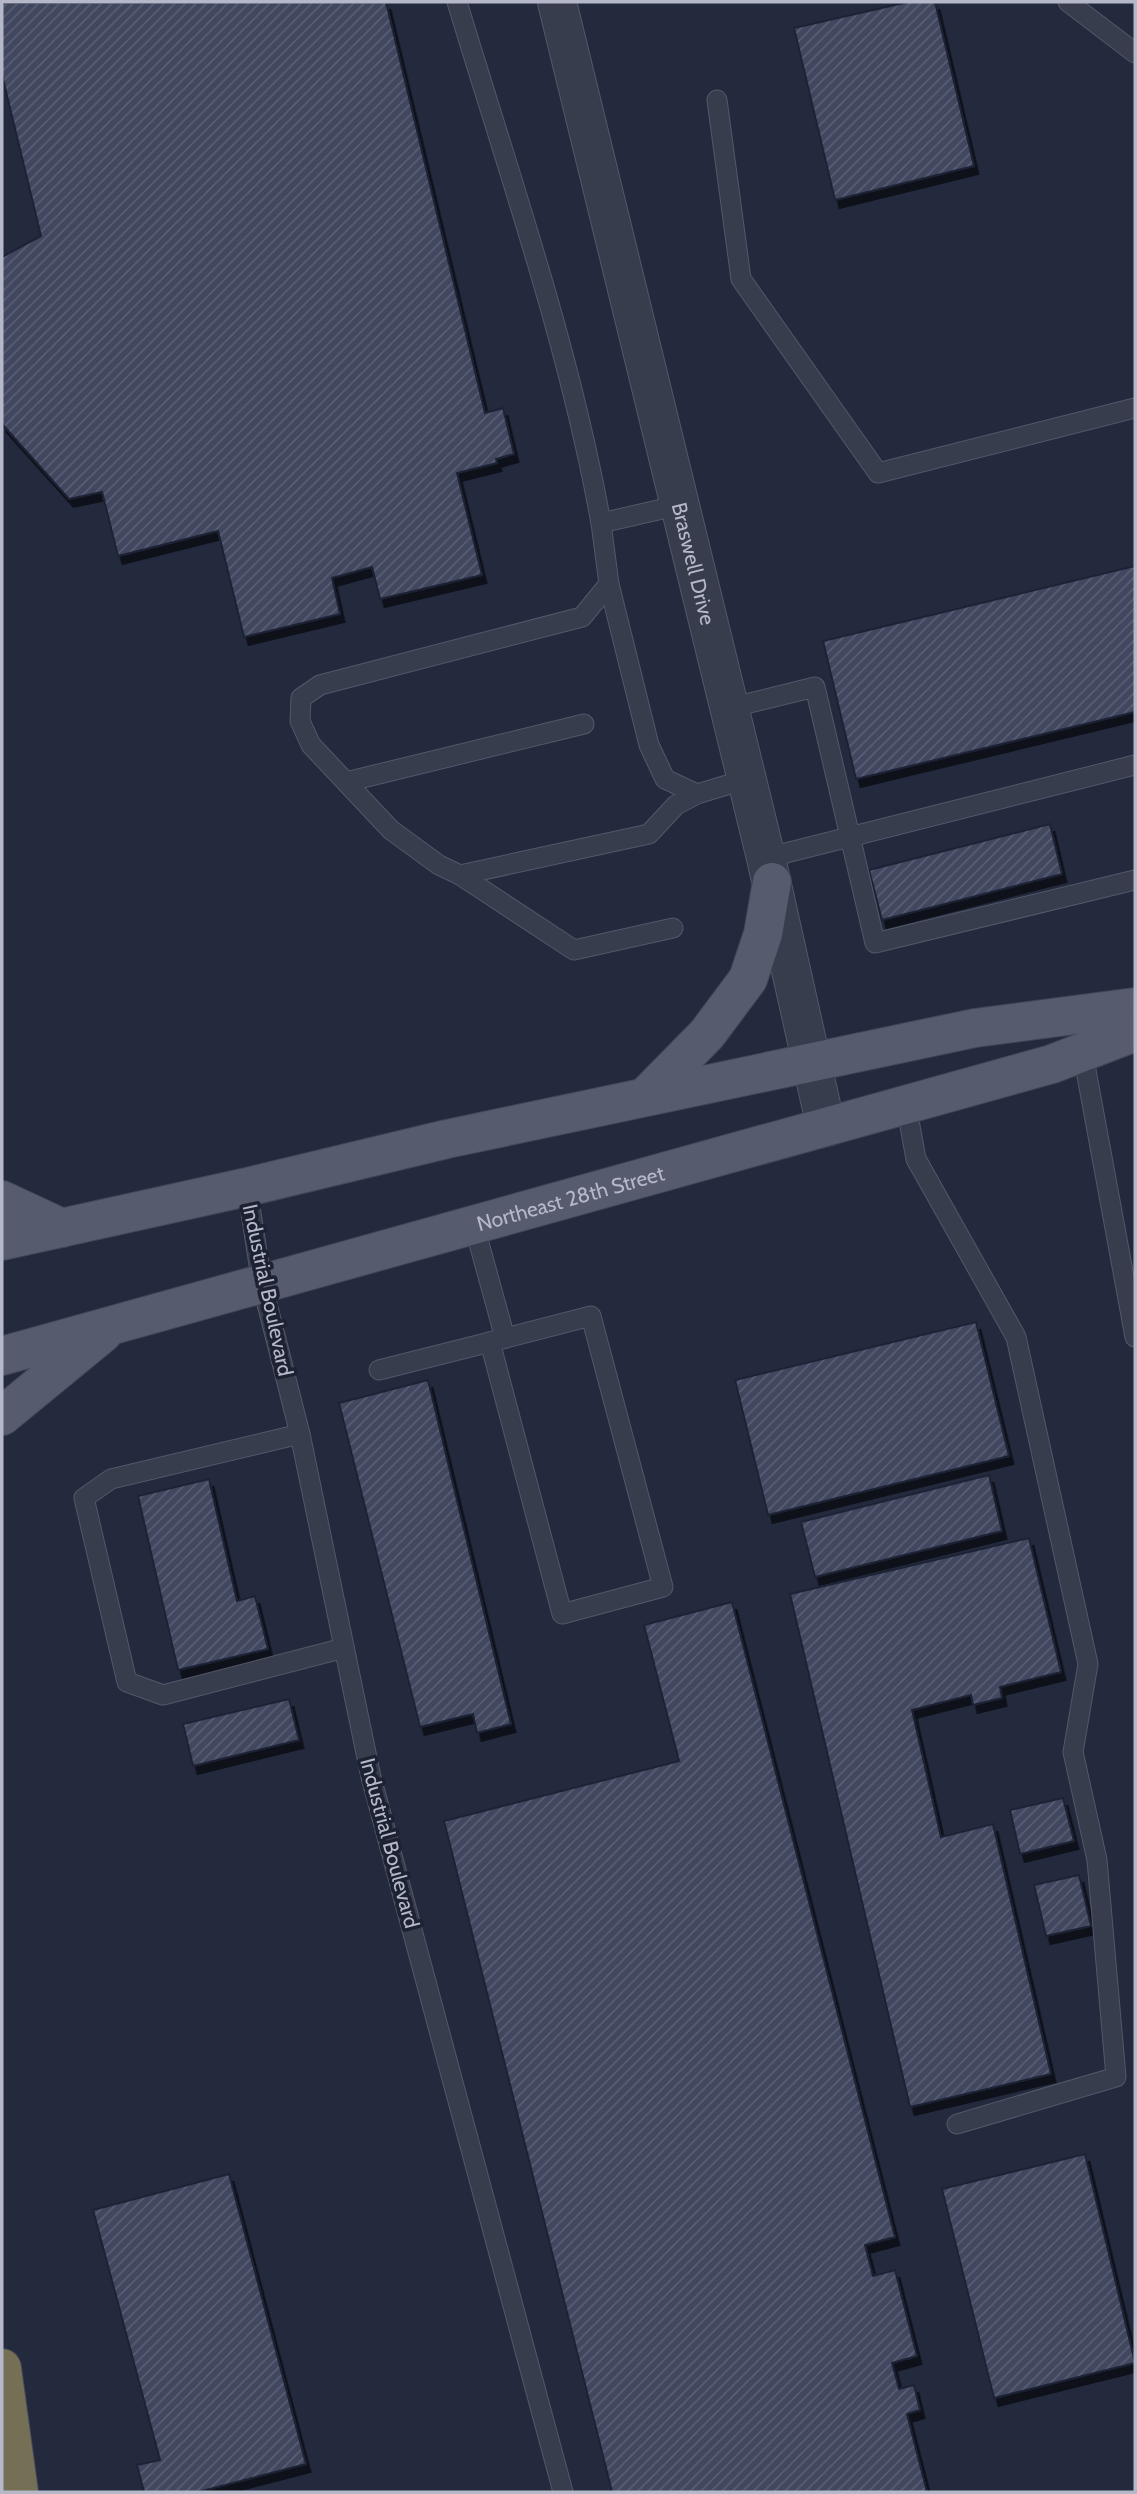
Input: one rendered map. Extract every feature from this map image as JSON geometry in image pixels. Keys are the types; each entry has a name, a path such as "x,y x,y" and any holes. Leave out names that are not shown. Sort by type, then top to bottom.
{"highway":[{"path":"2,2368 19,2492"}],"main road":[{"path":"646,1096 708,1034 748,979 763,934 769,870"},
{"path":"2,1241 247,1187 447,1139 975,1028 1135,1007"},
{"name":"Northeast 28th Street","path":"2,1356 1083,1054 1135,1032"},
{"path":"2,1200 62,1228"},
{"path":"2,1416 111,1326"}],"street":[{"name":"Braswell Drive","path":"557,2 769,870 826,1127"}],"lane":[{"path":"457,2 556,322 591,467 609,584 649,745 665,779 697,794"},
{"path":"1068,2 1135,53"},
{"path":"717,100 741,279 878,473 1135,408"},
{"path":"601,523 680,505"},
{"path":"609,584 582,617 320,685 301,698 300,721 311,745 391,831 439,865 460,875 574,950 673,928"},
{"path":"729,708 815,687 875,943 1135,880"},
{"path":"346,782 584,724"},
{"path":"769,870 850,837 1135,765"},
{"path":"460,875 649,834 676,805 697,794 747,779"},
{"path":"1083,1054 1135,1337"},
{"path":"906,1104 916,1159 1016,1337 1088,1664 1073,1752 1097,1860 1116,2077 957,2124"},
{"name":"Industrial Boulevard","path":"247,1187 262,1284 300,1434 372,1777 563,2492"},
{"path":"379,1370 498,1340 591,1315 663,1587 562,1614 498,1340 474,1225"},
{"path":"300,1434 111,1479 84,1498 127,1682 163,1695 344,1648"}],"building":[{"path":"386,2 485,413 503,408 514,454 496,459 497,463 457,473 482,575 380,599 372,567 332,578 340,614 244,637 218,531 118,556 102,492 69,499 2,424 2,257 41,236 2,75 2,3"},
{"path":"908,2 935,2 974,166 835,200 794,28"},
{"path":"1135,566 1135,712 856,779 823,641"},
{"path":"1050,824 1062,874 882,920 869,870"},
{"path":"976,1322 1009,1456 768,1515 735,1380"},
{"path":"428,1380 511,1724 477,1733 473,1714 420,1727 339,1403"},
{"path":"989,1475 1002,1531 815,1577 801,1522"},
{"path":"209,1479 237,1601 255,1596 268,1649 178,1670 138,1496"},
{"path":"1029,1538 1061,1672 1000,1687 1002,1698 973,1705 971,1695 912,1710 941,1837 993,1824 1051,2074 910,2107 790,1594"},
{"path":"732,1602 895,2237 865,2245 873,2276 895,2270 917,2356 892,2363 899,2389 914,2385 920,2410 907,2414 927,2492 612,2492 444,1821 679,1761 644,1625"},
{"path":"289,1699 299,1740 193,1766 183,1724"},
{"path":"1063,1798 1074,1841 1020,1854 1010,1810"},
{"path":"1079,1875 1091,1926 1046,1936 1034,1885"},
{"path":"1085,2154 1135,2363 994,2398 942,2189"},
{"path":"229,2174 306,2464 198,2492 144,2492 137,2465 160,2460 93,2210"}]}
